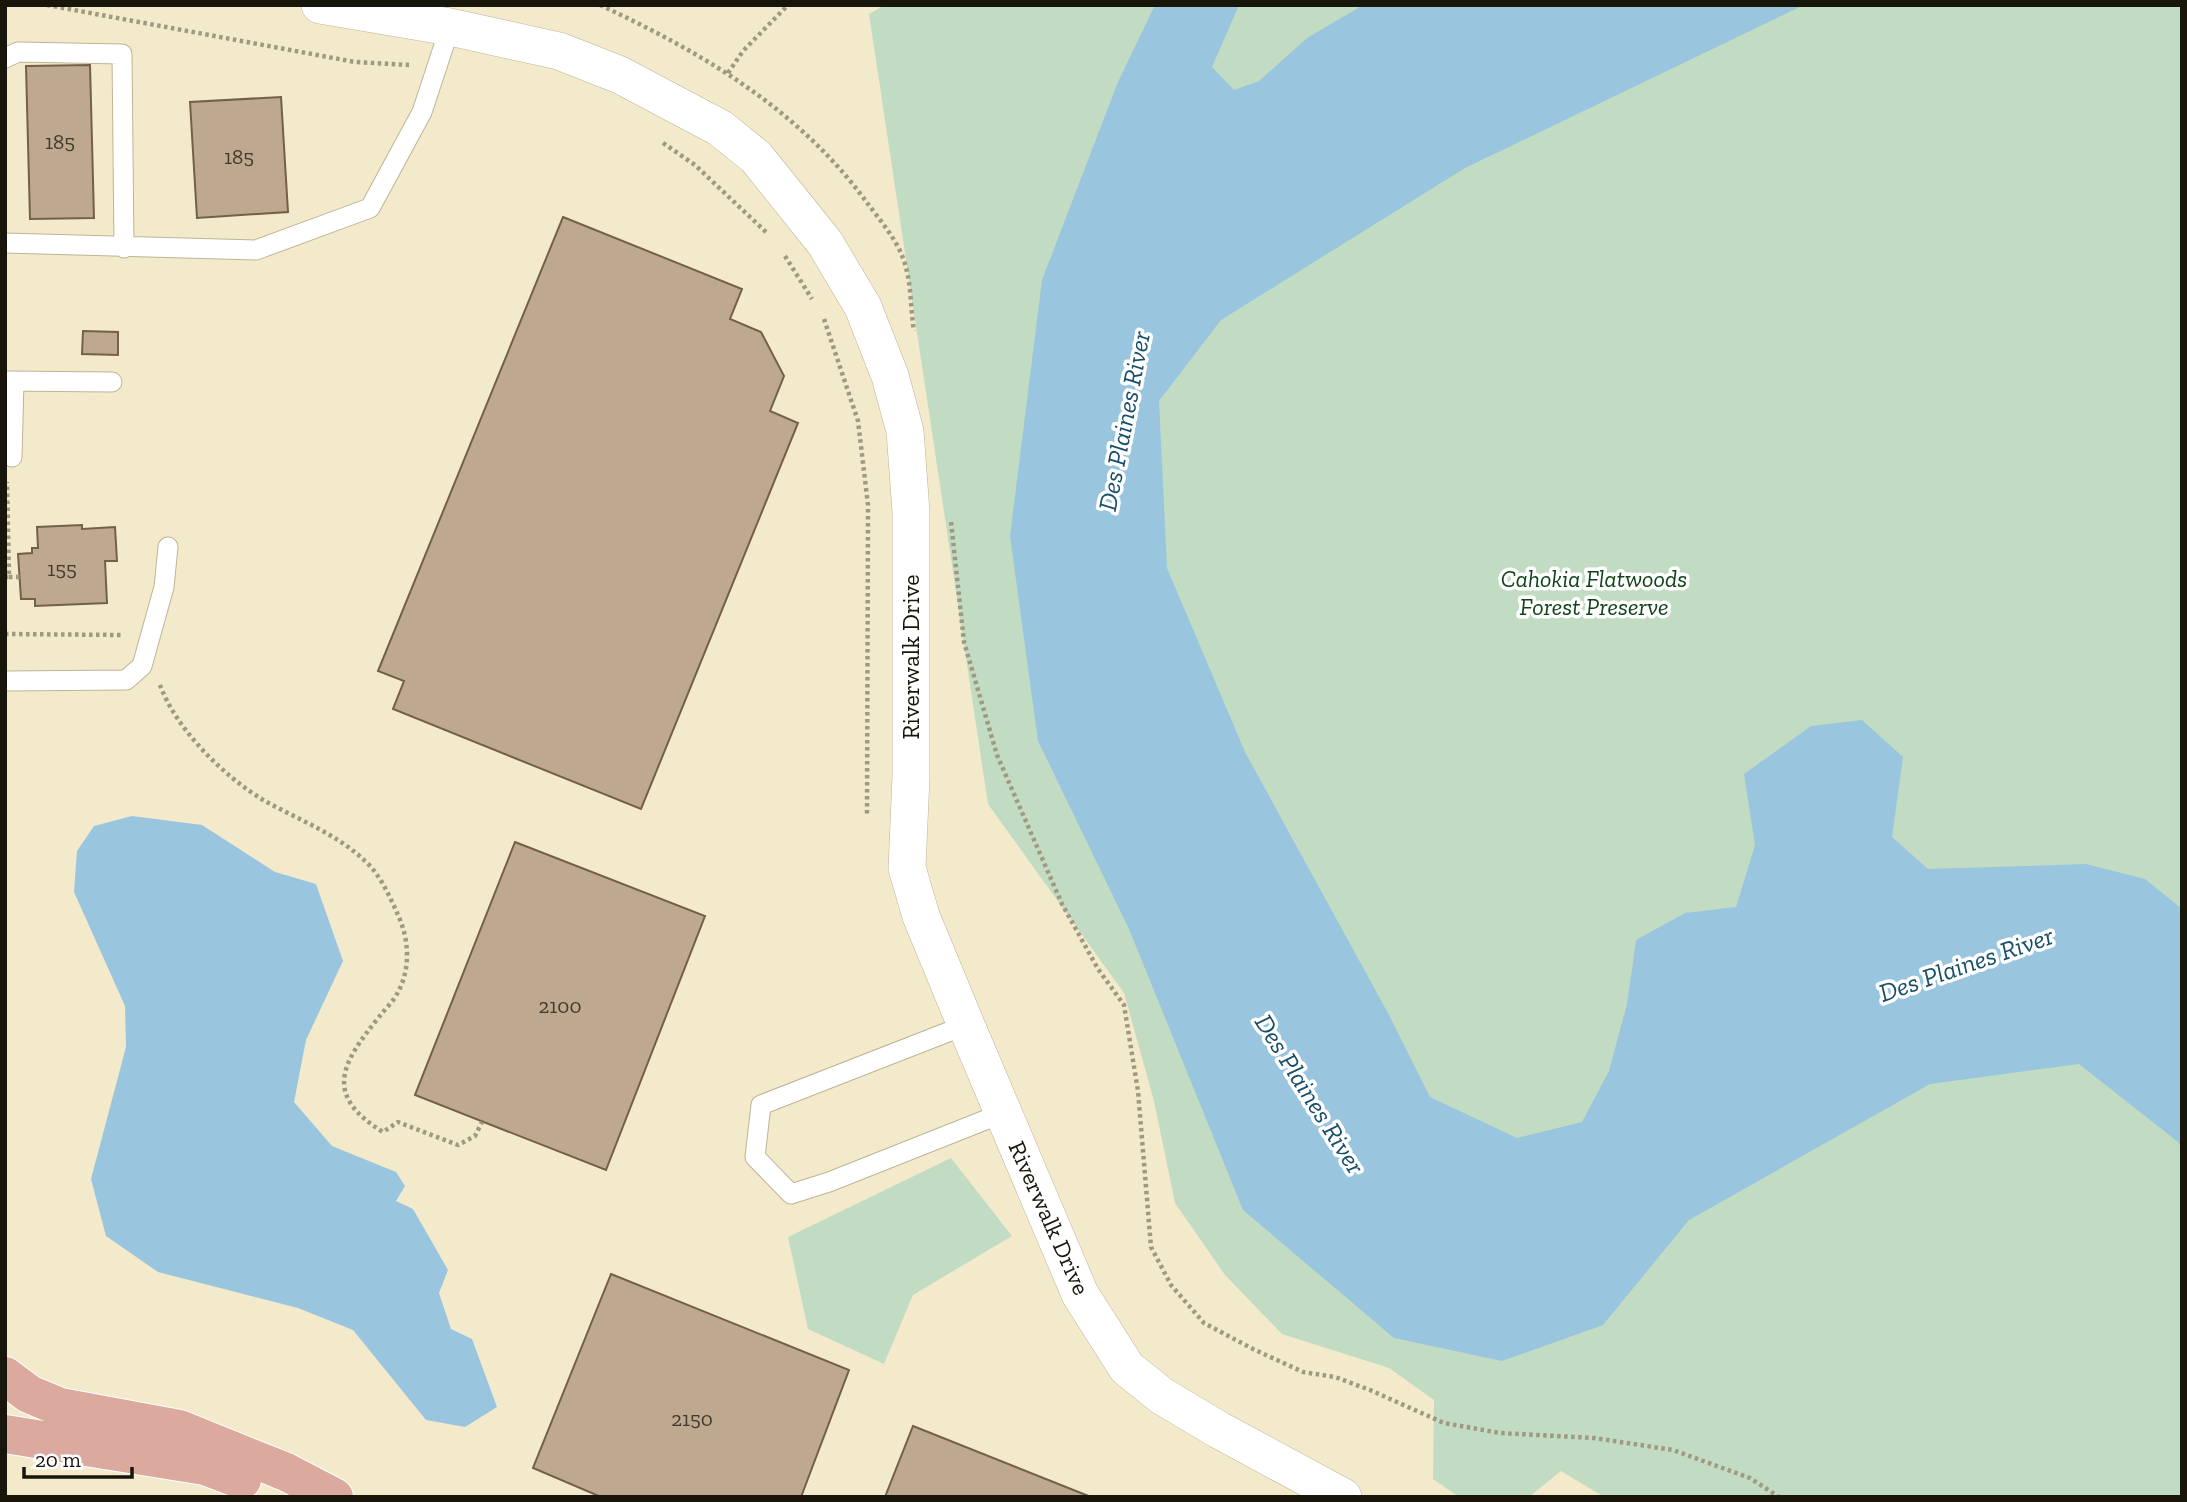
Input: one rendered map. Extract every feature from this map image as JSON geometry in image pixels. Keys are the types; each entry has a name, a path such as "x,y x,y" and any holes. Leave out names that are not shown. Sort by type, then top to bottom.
{"main road":[{"path":"5,1376 29,1394 60,1407 179,1429 286,1472 334,1497"},
{"path":"5,1434 205,1466 283,1497"}],"street":[{"name":"Riverwalk Drive","path":"320,5 451,16 559,51 620,75 720,128 756,157 816,232 863,307 890,376 905,431 911,512 911,777 907,868 921,916 966,1025 1080,1294 1127,1368 1163,1396 1219,1430 1343,1497"}],"lane":[{"path":"5,243 256,250 370,208 422,112 451,16"},
{"path":"5,58 18,52 122,54 124,248"},
{"path":"12,457 10,381 112,382"},
{"path":"5,681 126,680 142,666 164,587 168,547"},
{"path":"966,1025 761,1105 755,1157 791,1194 829,1182 1003,1113"}],"path":[{"path":"47,5 355,62 437,66"},
{"path":"600,5 654,30 728,73 775,106 846,173 902,256 912,297 917,341"},
{"path":"728,73 743,51 788,5"},
{"path":"662,142 695,165 776,243"},
{"path":"783,254 825,320 858,421 868,505 867,816"},
{"path":"7,478 7,577 20,577"},
{"path":"950,519 964,642 997,755 1062,904 1098,969 1124,1005 1138,1091 1151,1247 1171,1286 1204,1323 1253,1349 1303,1372 1335,1377 1370,1390 1444,1423 1500,1433 1594,1438 1673,1450 1750,1478 1779,1497"},
{"path":"5,634 120,635 137,638 152,654 168,707 201,747 263,799 341,841 367,862 400,918 408,946 406,970 398,993 349,1059 342,1079 346,1099 362,1118 383,1132 398,1122 458,1144 475,1136 482,1122"}],"green space":[{"name":"Cahokia Flatwoods Forest Preserve","path":"885,5 2182,5 2182,1497 1604,1497 1561,1471 1529,1497 1459,1497 1433,1479 1434,1400 1389,1368 1282,1334 1225,1275 1175,1203 1154,1101 1124,993 988,804 869,14"},
{"path":"951,1158 1012,1236 913,1295 884,1364 808,1329 788,1237"}],"water":[{"name":"Des Plaines River","path":"1155,5 1239,5 1212,67 1234,90 1259,81 1307,38 1363,5 1804,5 1465,168 1221,320 1159,401 1167,568 1245,752 1389,1015 1430,1097 1517,1138 1582,1122 1609,1071 1627,1004 1636,940 1685,913 1736,907 1755,845 1744,774 1811,726 1862,720 1903,757 1892,837 1928,869 2086,864 2145,879 2182,909 2182,1149 2178,1142 2079,1064 1930,1084 1689,1220 1603,1325 1502,1361 1394,1338 1243,1210 1129,929 1038,741 1010,536 1042,280 1118,82"},
{"path":"132,816 202,825 275,872 316,884 343,961 306,1040 294,1102 332,1146 396,1172 405,1186 396,1201 413,1209 448,1270 439,1293 451,1329 472,1339 497,1407 465,1427 426,1420 353,1330 298,1308 158,1272 106,1236 91,1179 126,1047 125,1006 74,892 77,851 94,826"}],"building":[{"path":"90,65 94,218 30,219 26,66"},
{"path":"281,97 288,212 197,218 190,102"},
{"path":"563,217 742,289 730,319 761,332 784,376 770,411 798,423 641,809 393,709 404,681 378,671"},
{"path":"83,331 118,332 118,355 82,354"},
{"path":"82,525 82,529 115,527 117,561 105,561 107,603 35,606 35,599 21,599 18,554 32,553 32,548 38,548 37,527"},
{"path":"515,842 705,916 606,1170 415,1095"},
{"path":"611,1274 849,1370 801,1497 601,1497 533,1468"},
{"path":"913,1426 1091,1497 885,1497"}]}
